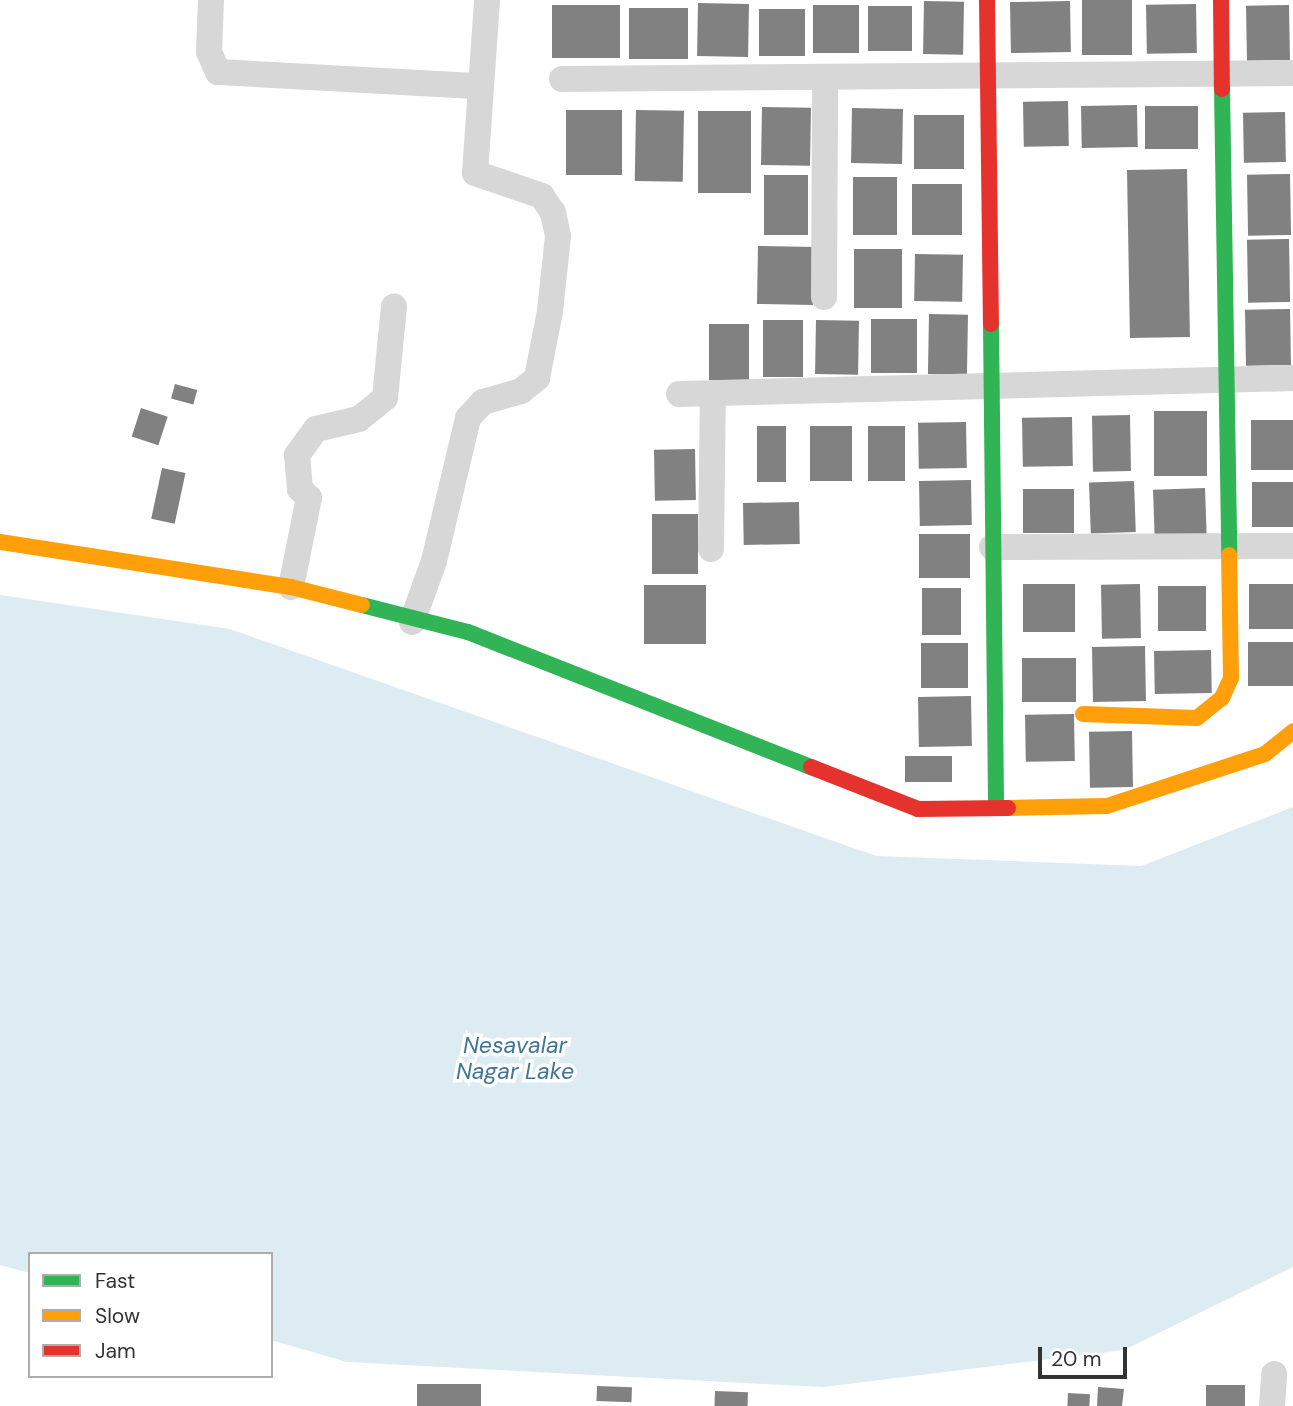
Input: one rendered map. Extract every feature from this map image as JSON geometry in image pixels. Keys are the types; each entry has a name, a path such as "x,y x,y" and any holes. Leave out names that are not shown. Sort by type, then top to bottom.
{"street":[{"path":"211,0 209,52 218,72 480,86"},
{"path":"412,622 468,418 483,402 521,391 537,378 550,311 558,236 553,213 542,196 475,173 487,0"},
{"path":"987,0 988,386 996,808"},
{"path":"1083,714 1196,718 1222,698 1231,678 1221,0"},
{"path":"562,79 988,78 1293,73"},
{"path":"824,297 825,78"},
{"path":"291,587 309,498 300,489 297,455 316,429 359,419 385,398 394,306"},
{"path":"679,394 1293,378"},
{"path":"711,549 713,393"},
{"path":"0,542 291,587 412,622 468,632 918,809 1107,806 1265,754 1293,731"},
{"path":"992,547 1293,545"},
{"path":"1272,1406 1274,1374"}],"water":[{"name":"Nesavalar Nagar Lake","path":"0,595 230,629 876,856 1141,866 1293,807 1293,1267 1124,1350 823,1387 347,1362 273,1341 273,1252 28,1252 28,1272 0,1265"}],"building":[{"path":"1082,0 1132,0 1132,55 1082,55"},
{"path":"924,1 964,2 963,55 923,54"},
{"path":"1070,1 1071,52 1011,53 1010,2"},
{"path":"698,3 749,4 748,57 697,56"},
{"path":"1196,4 1197,53 1147,54 1146,5"},
{"path":"552,5 620,5 620,58 552,58"},
{"path":"813,5 859,5 859,53 813,53"},
{"path":"1289,5 1290,60 1247,61 1246,6"},
{"path":"868,6 912,6 912,51 868,51"},
{"path":"629,8 688,8 688,59 629,59"},
{"path":"759,9 805,9 805,56 759,56"},
{"path":"1068,101 1069,146 1024,147 1023,102"},
{"path":"1137,105 1138,147 1082,148 1081,106"},
{"path":"1145,106 1198,106 1198,149 1145,149"},
{"path":"762,107 811,108 810,166 761,165"},
{"path":"852,108 903,109 902,164 851,163"},
{"path":"566,110 622,110 622,175 566,175"},
{"path":"636,110 684,111 683,182 635,181"},
{"path":"698,111 751,111 751,193 698,193"},
{"path":"1285,112 1286,162 1244,163 1243,113"},
{"path":"914,115 964,115 964,169 914,169"},
{"path":"1187,169 1190,337 1130,338 1127,170"},
{"path":"1290,174 1291,235 1248,236 1247,175"},
{"path":"764,175 808,175 808,235 764,235"},
{"path":"853,177 897,177 897,235 853,235"},
{"path":"912,184 962,184 962,235 912,235"},
{"path":"1289,239 1290,302 1248,303 1247,240"},
{"path":"758,246 814,247 813,305 757,304"},
{"path":"854,249 902,249 902,308 854,308"},
{"path":"915,254 963,255 962,302 914,301"},
{"path":"1290,309 1291,365 1246,366 1245,310"},
{"path":"929,314 968,315 967,375 928,374"},
{"path":"871,319 917,319 917,373 871,373"},
{"path":"763,320 803,320 803,377 763,377"},
{"path":"816,320 859,321 858,375 815,374"},
{"path":"709,324 749,324 749,380 709,380"},
{"path":"175,384 197,390 193,404 171,398"},
{"path":"141,408 168,417 158,445 132,437"},
{"path":"1154,411 1207,411 1207,476 1154,476"},
{"path":"1130,415 1131,471 1093,472 1092,416"},
{"path":"1072,417 1073,466 1023,467 1022,418"},
{"path":"1251,420 1293,420 1293,470 1251,470"},
{"path":"966,422 967,468 919,469 918,423"},
{"path":"757,426 786,426 786,482 757,482"},
{"path":"810,426 852,426 852,481 810,481"},
{"path":"868,426 905,426 905,481 868,481"},
{"path":"695,449 696,500 655,501 654,450"},
{"path":"162,468 185,473 175,524 151,519"},
{"path":"971,480 972,525 920,526 919,481"},
{"path":"1134,481 1136,532 1091,534 1089,483"},
{"path":"1252,482 1293,482 1293,527 1252,527"},
{"path":"1205,488 1207,535 1155,537 1153,490"},
{"path":"1023,489 1074,489 1074,533 1023,533"},
{"path":"799,502 800,544 744,545 743,503"},
{"path":"652,514 698,514 698,574 652,574"},
{"path":"919,534 970,534 970,578 919,578"},
{"path":"1023,584 1075,584 1075,632 1023,632"},
{"path":"1140,584 1141,638 1102,639 1101,585"},
{"path":"1249,584 1293,584 1293,629 1249,629"},
{"path":"644,585 706,585 706,644 644,644"},
{"path":"1158,586 1206,586 1206,631 1158,631"},
{"path":"922,588 961,588 961,635 922,635"},
{"path":"1248,642 1293,642 1293,686 1248,686"},
{"path":"921,643 968,643 968,688 921,688"},
{"path":"1145,646 1146,701 1093,702 1092,647"},
{"path":"1211,650 1212,693 1155,694 1154,651"},
{"path":"1022,658 1076,658 1076,702 1022,702"},
{"path":"971,696 972,746 919,747 918,697"},
{"path":"1074,714 1075,761 1026,762 1025,715"},
{"path":"1132,731 1133,787 1090,788 1089,732"},
{"path":"905,756 952,756 952,782 905,782"},
{"path":"417,1384 481,1384 481,1406 417,1406"},
{"path":"1206,1385 1245,1385 1245,1406 1206,1406"},
{"path":"597,1386 632,1387 631,1402 596,1401"},
{"path":"1098,1387 1124,1389 1122,1406 1097,1406"},
{"path":"715,1391 748,1392 747,1406 714,1406"},
{"path":"1068,1393 1090,1394 1089,1406 1067,1406"}],"traffic: fast":[{"path":"1222,89 1229,555"},
{"path":"991,324 996,808"},
{"path":"362,605 468,632 811,767"}],"traffic: slow":[{"path":"0,542 291,587 362,605"},
{"path":"1083,714 1197,718 1222,698 1231,678 1229,555"},
{"path":"1008,808 1107,806 1265,754 1293,731"}],"traffic: jam":[{"path":"987,0 991,324"},
{"path":"1221,0 1222,89"},
{"path":"811,767 918,809 1008,808"}]}
